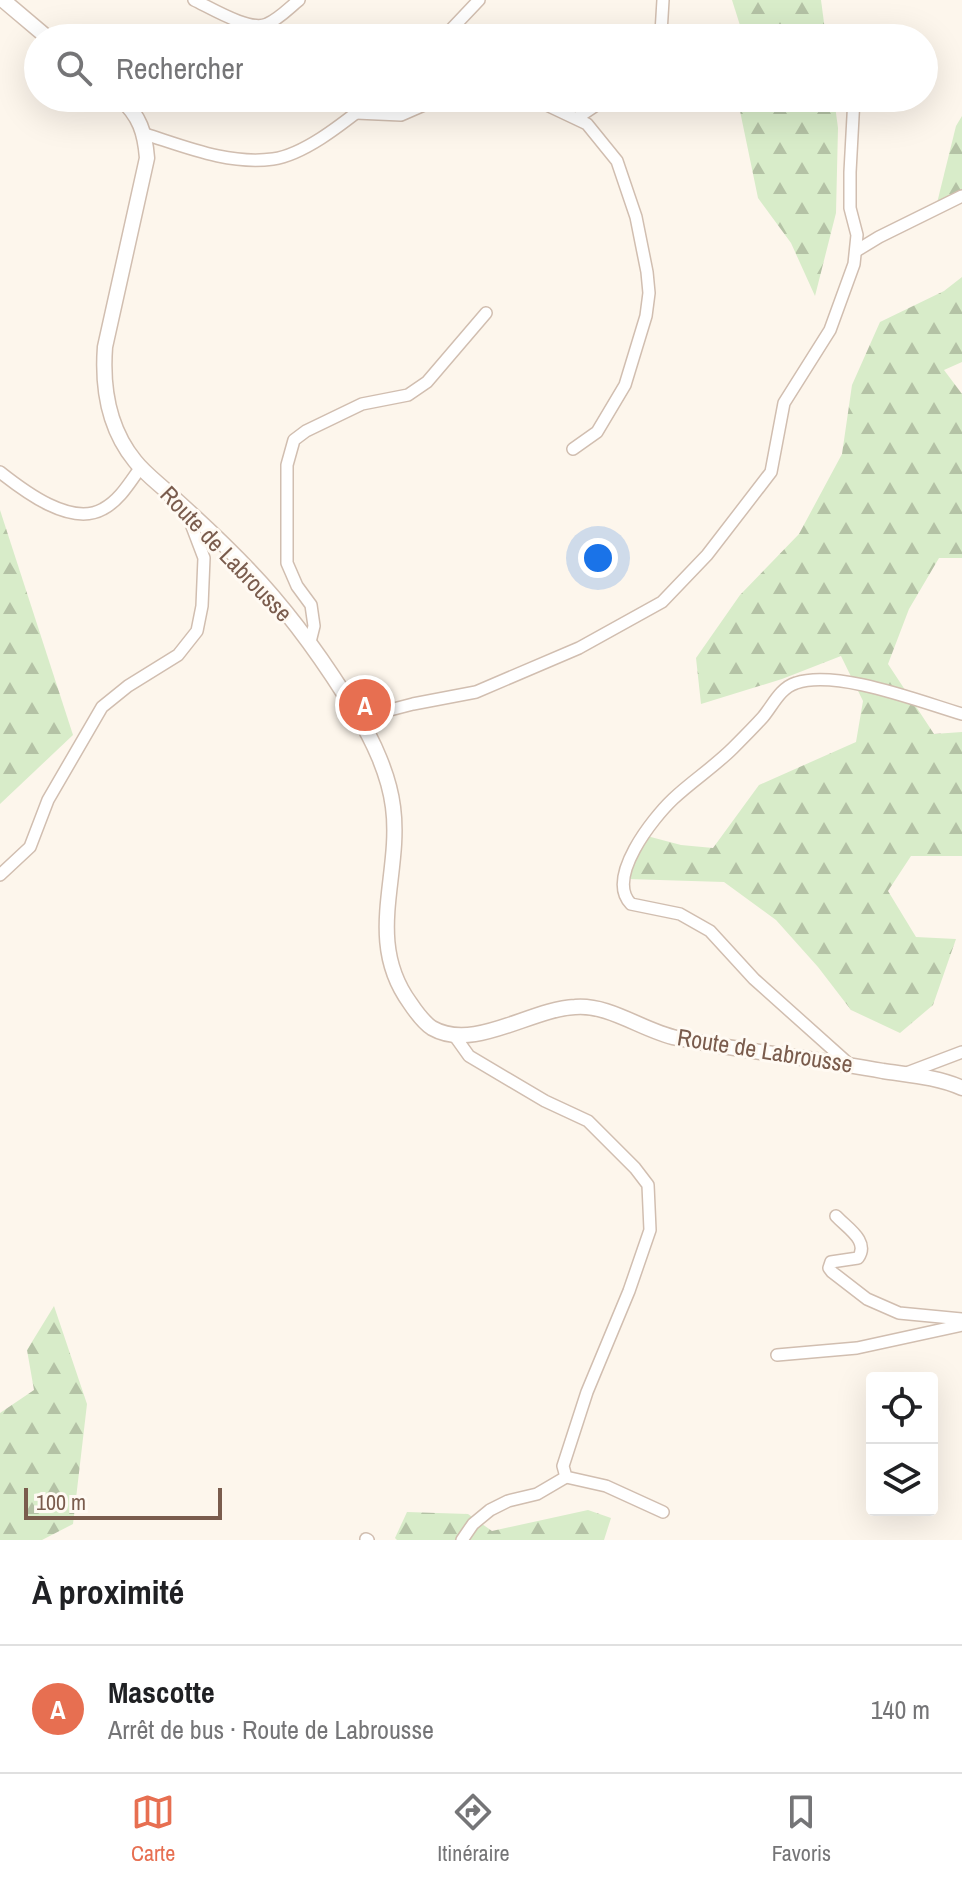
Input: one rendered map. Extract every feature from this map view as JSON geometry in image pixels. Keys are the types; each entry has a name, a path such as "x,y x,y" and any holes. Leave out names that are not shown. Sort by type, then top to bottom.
{"street":[{"path":"3,0 31,24"},
{"path":"194,0 250,24"},
{"path":"267,24 299,0"},
{"path":"456,24 479,0"},
{"path":"662,24 663,0"},
{"path":"133,112 145,134 233,159 275,159 333,131 356,113 401,115 408,112"},
{"path":"564,112 577,118 601,140 617,161 639,231 649,293 640,341 625,385 597,432 573,449"},
{"path":"577,118 586,112"},
{"path":"359,718 476,692 579,648 662,602 707,555 771,472 784,403 830,330 854,264 857,235 850,208 853,112"},
{"name":"Route de Labrousse","path":"145,134 147,158 105,347 102,376 107,403 135,461 261,583 310,642 359,718 384,771 393,804 394,827 385,918 388,959 401,991 418,1015 430,1027 464,1036 544,1012 577,1006 603,1011 672,1037 740,1050 849,1064 962,1088"},
{"path":"856,251 962,196"},
{"path":"310,642 314,626 311,605 297,586 287,563 287,465 294,440 362,404 408,395 427,382 486,313"},
{"path":"0,472 58,509 86,516 103,509 123,492 141,467"},
{"path":"0,875 30,847 48,800 102,707 128,686 178,655 197,631 202,606 204,558 184,507"},
{"path":"849,1064 754,979 710,931 680,914 631,904 624,890 624,875 637,842 672,800 717,765 765,715 779,694 796,683 814,680 847,683 893,692 962,714"},
{"path":"454,1035 469,1056 545,1101 588,1121 648,1185 650,1230 629,1291 587,1392 563,1466 566,1477"},
{"path":"903,1074 962,1052"},
{"path":"836,1216 857,1237 862,1244 862,1252 858,1258 831,1262 829,1268 832,1272 867,1299 899,1313 962,1322"},
{"path":"777,1355 857,1348 962,1322"},
{"path":"566,1477 606,1486 663,1512"},
{"path":"462,1540 473,1524 490,1510 508,1501 537,1494 566,1477"}],"green space":[{"path":"732,0 821,0 824,24 740,24"},
{"path":"740,112 836,112 836,213 815,296 791,243 758,198"},
{"path":"962,116 962,193 937,203 956,126"},
{"path":"962,277 962,362 944,370 962,394 962,558 939,558 909,609 888,664 934,734 962,732 962,856 911,856 888,891 916,937 956,939 933,1005 900,1033 851,1010 776,920 724,882 627,879 647,836 681,845 713,848 759,785 856,742 863,701 841,656 782,679 701,704 696,658 740,595 799,534 842,454 852,385 880,322 944,291"},
{"path":"0,510 73,735 0,804"},
{"path":"54,1306 87,1404 73,1524 42,1540 0,1540 0,1413 34,1390 27,1350"},
{"path":"588,1510 611,1518 604,1540 395,1538 407,1512 468,1514 492,1531"}],"place":[{"name":"Mascotte","path":"365,705"}]}
